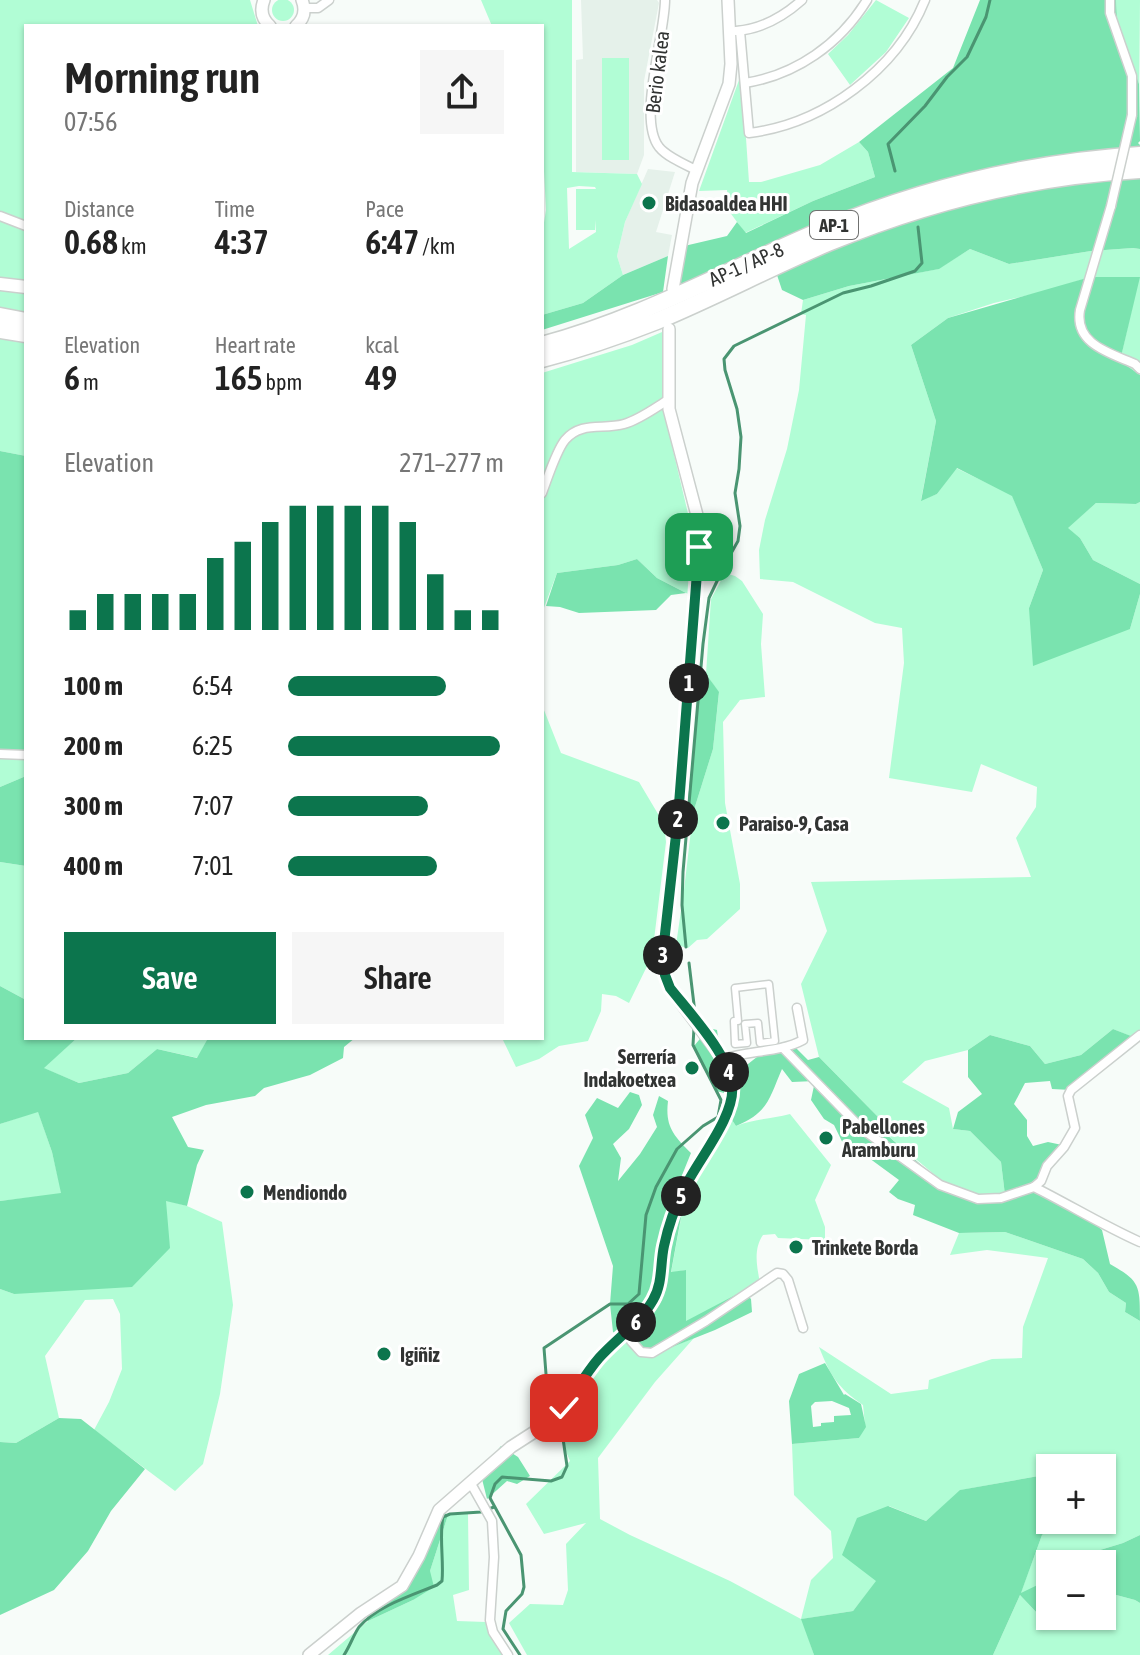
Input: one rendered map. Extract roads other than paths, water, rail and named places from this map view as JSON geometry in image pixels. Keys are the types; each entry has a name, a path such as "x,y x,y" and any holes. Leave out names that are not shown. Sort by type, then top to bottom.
{"highway":[{"name":"AP-1 / AP-8","path":"544,344 634,314 821,231 909,199 1022,170 1140,155"},
{"name":"AP-1 / AP-8","path":"544,358 659,320 826,244 924,209 1025,184 1140,170"},
{"path":"0,316 24,321"},
{"path":"0,330 24,334"}],"main road":[{"path":"0,284 24,287"}],"street":[{"path":"264,0 263,16 269,24"},
{"path":"298,24 303,17 303,4 318,8 329,0"},
{"name":"Berio kalea","path":"665,0 653,86 652,130 659,147 696,170"},
{"path":"728,0 745,83 749,133 781,127 814,114 843,97 868,78 906,35 925,0"},
{"path":"735,31 774,21 802,0"},
{"path":"745,83 791,71 815,57 841,33 867,0"},
{"path":"1110,0 1110,13 1132,76 1132,115 1111,206 1080,310 1080,324 1088,341 1140,369"},
{"path":"673,289 684,218 696,170 729,84 735,31"},
{"path":"0,216 24,225"},
{"path":"309,1655 361,1613 402,1586 439,1510 511,1447 556,1418 597,1360 654,1300 660,1285 663,1250 672,1217 685,1187 716,1136 733,1093 723,1059 670,988 665,975 663,952 681,779 699,547 698,519 668,400 669,329"},
{"path":"544,488 564,441 579,429 627,423 668,400"},
{"path":"0,754 24,755"},
{"path":"769,984 775,1041 760,1043 758,1023 745,1024 747,1043 735,1044 734,1021 738,1021 735,988 769,984"},
{"path":"723,1059 783,1048 803,1040 797,1008"},
{"path":"783,1048 862,1129 940,1185 978,1199 1001,1198 1034,1187 1041,1181 1047,1166 1074,1134 1068,1096 1071,1090 1140,1035"},
{"path":"1034,1187 1140,1242"},
{"path":"633,1325 631,1341 641,1352 652,1353 777,1273 788,1280 803,1328"},
{"path":"470,1482 492,1521 494,1557 490,1620 493,1632 508,1655"}],"waterway":[{"path":"895,171 888,144 967,57 986,17 990,0"},
{"path":"725,564 738,541 740,526 735,493 741,437 724,359 734,346 843,293 915,271 922,263 918,227"},
{"path":"686,947 683,872 703,644 709,598 719,577"},
{"path":"689,963 695,1013"},
{"path":"558,1410 546,1374 544,1348 610,1304 628,1304 639,1294 646,1215 656,1187 677,1149 718,1117 721,1100 693,1045 694,1028"},
{"path":"520,1655 503,1629 506,1611 522,1594 524,1587 521,1555 490,1498 495,1484 502,1477 551,1481 562,1477 567,1466 560,1418"},
{"path":"344,1655 359,1627 367,1620 385,1607 442,1581 443,1517 481,1512 494,1507"}],"place":[{"name":"Bidasoaldea HHI","path":"649,203"},
{"name":"Paraiso-9, Casa","path":"723,823"},
{"name":"Serrería Indakoetxea","path":"692,1068"},
{"name":"Pabellones Aramburu","path":"826,1138"},
{"name":"Mendiondo","path":"247,1192"},
{"name":"Trinkete Borda","path":"796,1247"},
{"name":"Igiñiz","path":"384,1354"}]}
